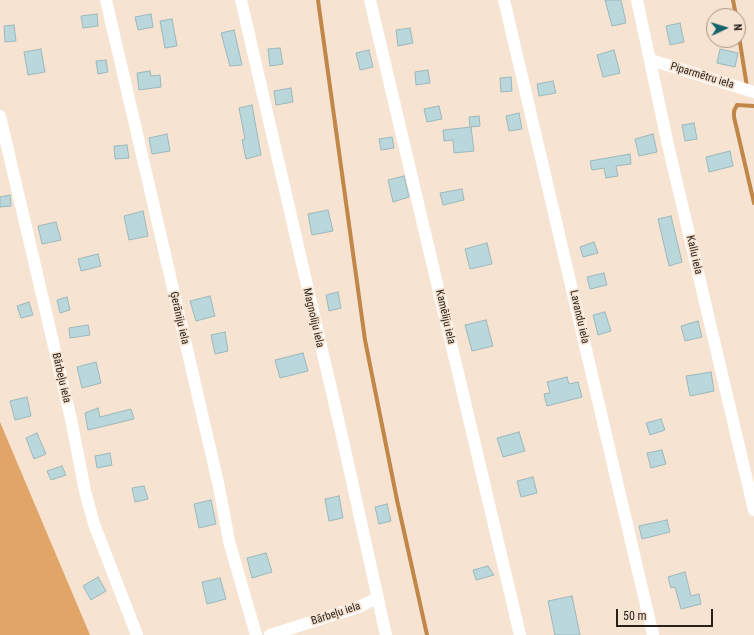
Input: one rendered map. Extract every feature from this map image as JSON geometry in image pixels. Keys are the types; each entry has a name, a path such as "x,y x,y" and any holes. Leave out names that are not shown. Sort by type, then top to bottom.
{"street":[{"name":"Ģerāniju iela","path":"106,0 215,471 230,542 256,635"},
{"name":"Magnoliju iela","path":"241,0 342,436 386,635"},
{"name":"Kamēliju iela","path":"370,0 520,635"},
{"name":"Lavandu iela","path":"504,0 653,635"},
{"name":"Kallu iela","path":"637,0 668,145 754,510"},
{"name":"Piparmētru iela","path":"650,60 754,92"},
{"name":"Bārbeļu iela","path":"0,116 71,418 85,491 94,524 137,635"},
{"name":"Bārbeļu iela","path":"270,635 359,607 377,598"}],"shaded area":[{"path":"0,422 90,635 0,635"}],"building":[{"path":"605,0 621,0 626,23 612,26"},
{"path":"97,14 98,26 83,28 81,16"},
{"path":"151,14 153,27 138,30 135,17"},
{"path":"172,19 177,46 165,48 160,21"},
{"path":"680,23 684,42 670,45 666,26"},
{"path":"14,25 16,41 5,42 4,26"},
{"path":"410,28 413,43 398,46 396,30"},
{"path":"234,30 242,65 230,66 221,33"},
{"path":"280,48 283,64 270,66 268,49"},
{"path":"41,49 45,72 28,75 24,52"},
{"path":"720,49 738,53 735,67 717,63"},
{"path":"369,50 373,67 360,70 356,53"},
{"path":"614,50 620,73 603,77 597,55"},
{"path":"106,60 108,72 98,74 96,61"},
{"path":"428,70 430,83 416,85 415,72"},
{"path":"150,71 151,76 160,75 161,87 139,90 137,73"},
{"path":"511,77 512,91 501,92 500,78"},
{"path":"553,81 556,93 539,96 537,84"},
{"path":"291,88 293,102 276,105 274,91"},
{"path":"252,105 261,155 246,159 242,140 245,139 239,108"},
{"path":"439,106 442,119 427,122 424,109"},
{"path":"519,113 522,129 509,131 506,116"},
{"path":"479,116 480,126 470,127 469,117"},
{"path":"694,123 697,139 685,141 682,125"},
{"path":"471,127 474,151 454,153 453,140 444,141 443,130"},
{"path":"167,134 170,151 152,154 149,138"},
{"path":"653,134 657,152 639,156 635,139"},
{"path":"392,137 394,148 381,150 379,139"},
{"path":"127,145 129,158 115,159 114,146"},
{"path":"730,151 733,166 709,172 706,157"},
{"path":"630,154 631,164 616,166 618,176 606,178 604,168 592,170 590,161"},
{"path":"404,176 409,197 393,202 388,180"},
{"path":"462,189 464,200 443,205 440,193"},
{"path":"10,195 11,206 0,207 0,197"},
{"path":"328,210 333,231 312,235 308,214"},
{"path":"143,211 148,236 129,240 124,216"},
{"path":"671,216 682,262 669,266 658,219"},
{"path":"56,222 61,240 42,244 38,226"},
{"path":"594,242 598,253 583,257 580,247"},
{"path":"487,243 492,264 470,269 465,249"},
{"path":"98,254 101,266 81,271 78,259"},
{"path":"604,273 607,285 590,289 587,277"},
{"path":"338,292 341,308 329,311 326,295"},
{"path":"210,296 215,316 196,321 190,301"},
{"path":"67,297 70,310 60,313 57,300"},
{"path":"29,302 33,315 21,318 17,306"},
{"path":"605,312 611,331 598,335 593,315"},
{"path":"486,320 493,346 472,351 465,325"},
{"path":"698,321 702,337 685,341 681,326"},
{"path":"88,325 90,335 70,338 69,328"},
{"path":"225,332 228,351 215,354 211,335"},
{"path":"303,353 308,371 280,378 275,360"},
{"path":"96,362 101,383 82,388 77,367"},
{"path":"711,372 714,391 690,396 686,376"},
{"path":"567,377 569,384 578,382 582,397 547,406 544,394 550,393 547,382"},
{"path":"27,397 31,416 15,420 10,401"},
{"path":"98,408 100,417 131,409 134,419 88,430 85,413"},
{"path":"661,419 665,430 650,435 646,423"},
{"path":"519,432 525,451 503,457 497,438"},
{"path":"37,433 46,454 34,459 26,438"},
{"path":"662,450 666,464 651,468 647,453"},
{"path":"110,453 112,465 97,468 95,456"},
{"path":"62,466 66,475 51,480 47,471"},
{"path":"533,477 537,493 521,497 517,481"},
{"path":"144,486 148,499 135,502 132,488"},
{"path":"339,496 343,518 329,521 325,499"},
{"path":"211,500 216,524 199,528 194,504"},
{"path":"387,504 391,521 379,524 375,507"},
{"path":"667,520 670,532 642,539 639,526"},
{"path":"266,553 272,572 252,578 247,558"},
{"path":"488,566 494,575 476,580 473,570"},
{"path":"685,572 691,596 699,594 701,604 681,609 675,587 671,588 668,577"},
{"path":"98,577 106,591 91,600 83,586"},
{"path":"220,578 226,599 207,604 202,582"},
{"path":"572,596 580,635 555,635 548,601"}],"waterway":[{"path":"318,0 365,340 397,500 427,635"},
{"path":"733,0 734,8"},
{"path":"741,48 747,87"},
{"path":"754,106 737,105 734,111 734,117 754,203"}]}
